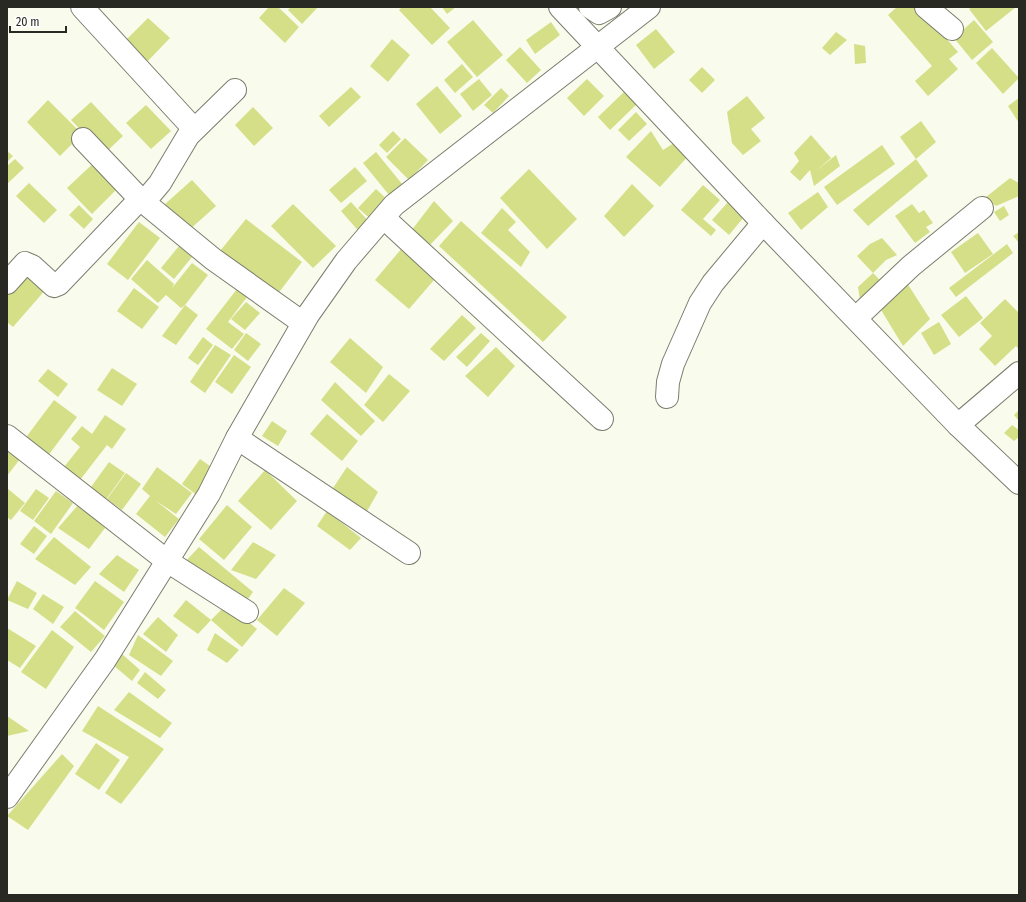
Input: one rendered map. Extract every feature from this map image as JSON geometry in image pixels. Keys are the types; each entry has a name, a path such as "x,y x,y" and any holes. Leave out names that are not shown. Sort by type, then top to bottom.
{"street":[{"path":"82,7 194,129"},
{"path":"560,7 763,223 958,425 1019,483"},
{"path":"590,7 599,12 610,7"},
{"path":"7,797 105,660 210,494 237,438 303,323 346,261 394,205 649,7"},
{"path":"926,7 952,29"},
{"path":"7,283 25,264 32,266 54,286 59,284 160,183 181,146 194,129 235,90"},
{"path":"83,139 142,200 213,259 303,323"},
{"path":"856,318 911,266 982,208"},
{"path":"384,218 602,419"},
{"path":"667,397 668,382 673,364 700,303 713,283 763,223"},
{"path":"958,425 1019,373"},
{"path":"7,436 167,561 247,612"},
{"path":"237,438 409,553"}],"building":[{"path":"269,7 278,7 299,27 285,43 259,18"},
{"path":"291,7 318,7 302,24 288,10"},
{"path":"402,7 430,7 450,28 432,45 399,10"},
{"path":"442,7 456,7 447,14"},
{"path":"897,7 919,7 958,52 949,59 958,69 928,96 915,81 932,66 888,15"},
{"path":"972,7 1016,7 986,31 969,9"},
{"path":"148,18 170,38 144,65 122,44"},
{"path":"473,20 503,55 477,77 447,42"},
{"path":"974,20 993,42 972,60 954,38"},
{"path":"551,22 560,35 535,54 526,40"},
{"path":"656,29 675,52 654,69 636,45"},
{"path":"836,32 847,40 830,55 822,48"},
{"path":"392,39 410,55 388,82 370,66"},
{"path":"854,44 865,46 866,63 855,64"},
{"path":"520,47 541,70 527,83 506,60"},
{"path":"992,48 1019,78 1003,94 976,63"},
{"path":"462,64 473,77 455,93 444,80"},
{"path":"702,67 715,80 702,93 689,80"},
{"path":"479,79 492,95 473,111 460,94"},
{"path":"587,79 604,96 584,116 567,98"},
{"path":"437,86 462,116 440,134 416,104"},
{"path":"351,87 361,97 329,127 319,116"},
{"path":"501,88 509,96 493,113 484,105"},
{"path":"626,90 638,103 610,130 598,117"},
{"path":"747,96 765,118 751,129 761,141 743,155 732,143 727,112"},
{"path":"1019,98 1019,123 1008,106"},
{"path":"48,100 82,134 60,156 27,122"},
{"path":"91,102 123,136 104,154 71,120"},
{"path":"146,105 171,131 151,149 126,123"},
{"path":"253,107 273,128 254,146 235,125"},
{"path":"636,112 647,124 629,141 618,130"},
{"path":"921,121 936,142 916,159 900,137"},
{"path":"393,131 401,139 387,153 379,145"},
{"path":"651,131 663,150 677,141 690,154 660,187 626,157"},
{"path":"811,135 831,158 816,171 836,155 840,166 814,186 810,170 800,181 790,172 799,161 794,153"},
{"path":"405,138 428,160 409,180 386,157"},
{"path":"882,145 895,164 837,205 824,187"},
{"path":"7,151 13,156 7,162"},
{"path":"376,152 407,190 394,201 363,163"},
{"path":"99,158 123,183 92,214 67,188"},
{"path":"15,159 24,168 7,184 7,166"},
{"path":"916,159 928,176 868,226 853,210"},
{"path":"355,167 367,181 341,203 329,190"},
{"path":"529,169 577,219 547,249 500,198"},
{"path":"1010,178 1019,183 1019,196 996,206 986,197"},
{"path":"192,180 216,206 188,231 164,205"},
{"path":"29,183 57,210 44,223 16,196"},
{"path":"632,184 654,206 624,237 604,216"},
{"path":"703,185 720,200 703,219 716,230 711,236 681,210"},
{"path":"376,189 391,203 373,221 358,208"},
{"path":"818,192 828,207 801,230 788,213"},
{"path":"434,201 453,221 428,247 411,231"},
{"path":"351,202 372,225 362,235 341,211"},
{"path":"728,202 744,217 729,235 712,220"},
{"path":"293,204 336,246 313,268 271,226"},
{"path":"912,204 919,213 924,210 933,223 926,227 930,232 915,243 895,216"},
{"path":"79,205 93,219 84,229 69,215"},
{"path":"1004,206 1009,215 1000,221 994,212"},
{"path":"502,208 516,222 508,230 530,252 521,267 481,233"},
{"path":"246,219 302,262 277,295 220,251"},
{"path":"461,221 567,317 543,342 439,246"},
{"path":"139,222 160,238 128,280 107,264"},
{"path":"1019,232 1019,243 1013,236"},
{"path":"978,233 993,254 965,273 951,252"},
{"path":"882,238 897,255 886,260 873,273 857,256 870,244"},
{"path":"1007,244 1013,253 956,297 949,288"},
{"path":"179,246 192,257 174,279 161,268"},
{"path":"402,248 434,280 409,309 375,280"},
{"path":"147,260 174,284 172,288 192,263 208,275 181,308 166,295 158,303 131,279"},
{"path":"28,272 47,288 13,327 7,322 7,295"},
{"path":"873,273 887,287 860,300 858,287"},
{"path":"907,283 930,319 903,346 878,305"},
{"path":"134,288 159,307 142,329 117,311"},
{"path":"237,289 247,297 228,322 244,334 232,349 206,329"},
{"path":"966,296 983,318 959,337 941,315"},
{"path":"1005,299 1019,313 1019,350 1016,346 995,366 979,349 992,336 980,323"},
{"path":"246,302 260,313 245,330 231,319"},
{"path":"185,305 198,315 176,345 162,336"},
{"path":"462,315 476,328 444,361 430,349"},
{"path":"939,322 951,344 934,355 921,333"},
{"path":"246,333 261,344 248,361 234,350"},
{"path":"481,333 490,341 467,367 456,357"},
{"path":"203,337 213,345 198,365 188,358"},
{"path":"350,338 383,367 366,393 330,362"},
{"path":"215,345 231,355 205,393 190,382"},
{"path":"496,347 515,366 488,397 465,376"},
{"path":"234,355 251,367 232,394 215,382"},
{"path":"112,368 137,384 122,406 97,390"},
{"path":"48,369 68,384 58,397 38,381"},
{"path":"389,374 410,391 383,422 364,405"},
{"path":"335,382 375,421 361,436 321,400"},
{"path":"54,400 77,417 44,461 21,444"},
{"path":"1019,410 1019,421 1014,415"},
{"path":"327,414 358,441 342,461 310,434"},
{"path":"105,415 126,429 112,449 107,445 80,480 64,467 80,447 71,439 82,426 92,434"},
{"path":"272,421 287,431 278,446 262,436"},
{"path":"1012,425 1019,430 1019,437 1014,441 1004,433"},
{"path":"7,449 20,459 7,476"},
{"path":"200,459 217,471 198,496 182,484"},
{"path":"109,462 125,473 102,505 86,494"},
{"path":"157,467 192,493 176,514 156,501 179,519 165,537 136,514 150,496 142,489"},
{"path":"347,467 378,492 366,513 333,488"},
{"path":"265,470 297,501 271,530 238,501"},
{"path":"126,473 141,484 122,510 107,499"},
{"path":"7,488 25,503 11,520 7,517"},
{"path":"36,489 49,498 33,520 20,511"},
{"path":"56,491 73,503 51,534 34,521"},
{"path":"79,504 105,528 89,549 58,528"},
{"path":"227,505 252,527 224,560 199,539"},
{"path":"327,511 361,538 350,550 317,526"},
{"path":"34,526 47,536 34,554 20,544"},
{"path":"54,537 91,567 75,585 35,559"},
{"path":"253,542 276,555 256,579 231,570"},
{"path":"199,547 253,592 243,606 184,563"},
{"path":"117,555 139,570 124,592 99,574"},
{"path":"17,581 37,593 28,609 7,600"},
{"path":"95,581 124,602 104,630 75,608"},
{"path":"284,588 305,603 277,636 257,620"},
{"path":"43,594 64,607 53,624 33,609"},
{"path":"186,600 211,620 198,634 173,616"},
{"path":"227,604 257,629 242,647 211,620"},
{"path":"75,611 105,636 91,652 60,627"},
{"path":"158,617 178,635 166,652 143,634"},
{"path":"7,628 36,646 20,668 7,660"},
{"path":"52,630 74,647 46,689 21,672"},
{"path":"215,633 239,650 227,663 207,650"},
{"path":"138,635 173,661 161,676 129,655"},
{"path":"122,654 140,670 132,681 113,665"},
{"path":"145,672 166,690 158,699 137,683"},
{"path":"129,692 172,723 160,738 114,710"},
{"path":"98,706 164,749 121,804 105,793 129,757 82,731"},
{"path":"7,716 29,731 7,736"},
{"path":"96,743 120,760 99,790 75,774"},
{"path":"62,754 74,766 28,830 7,816"}]}
